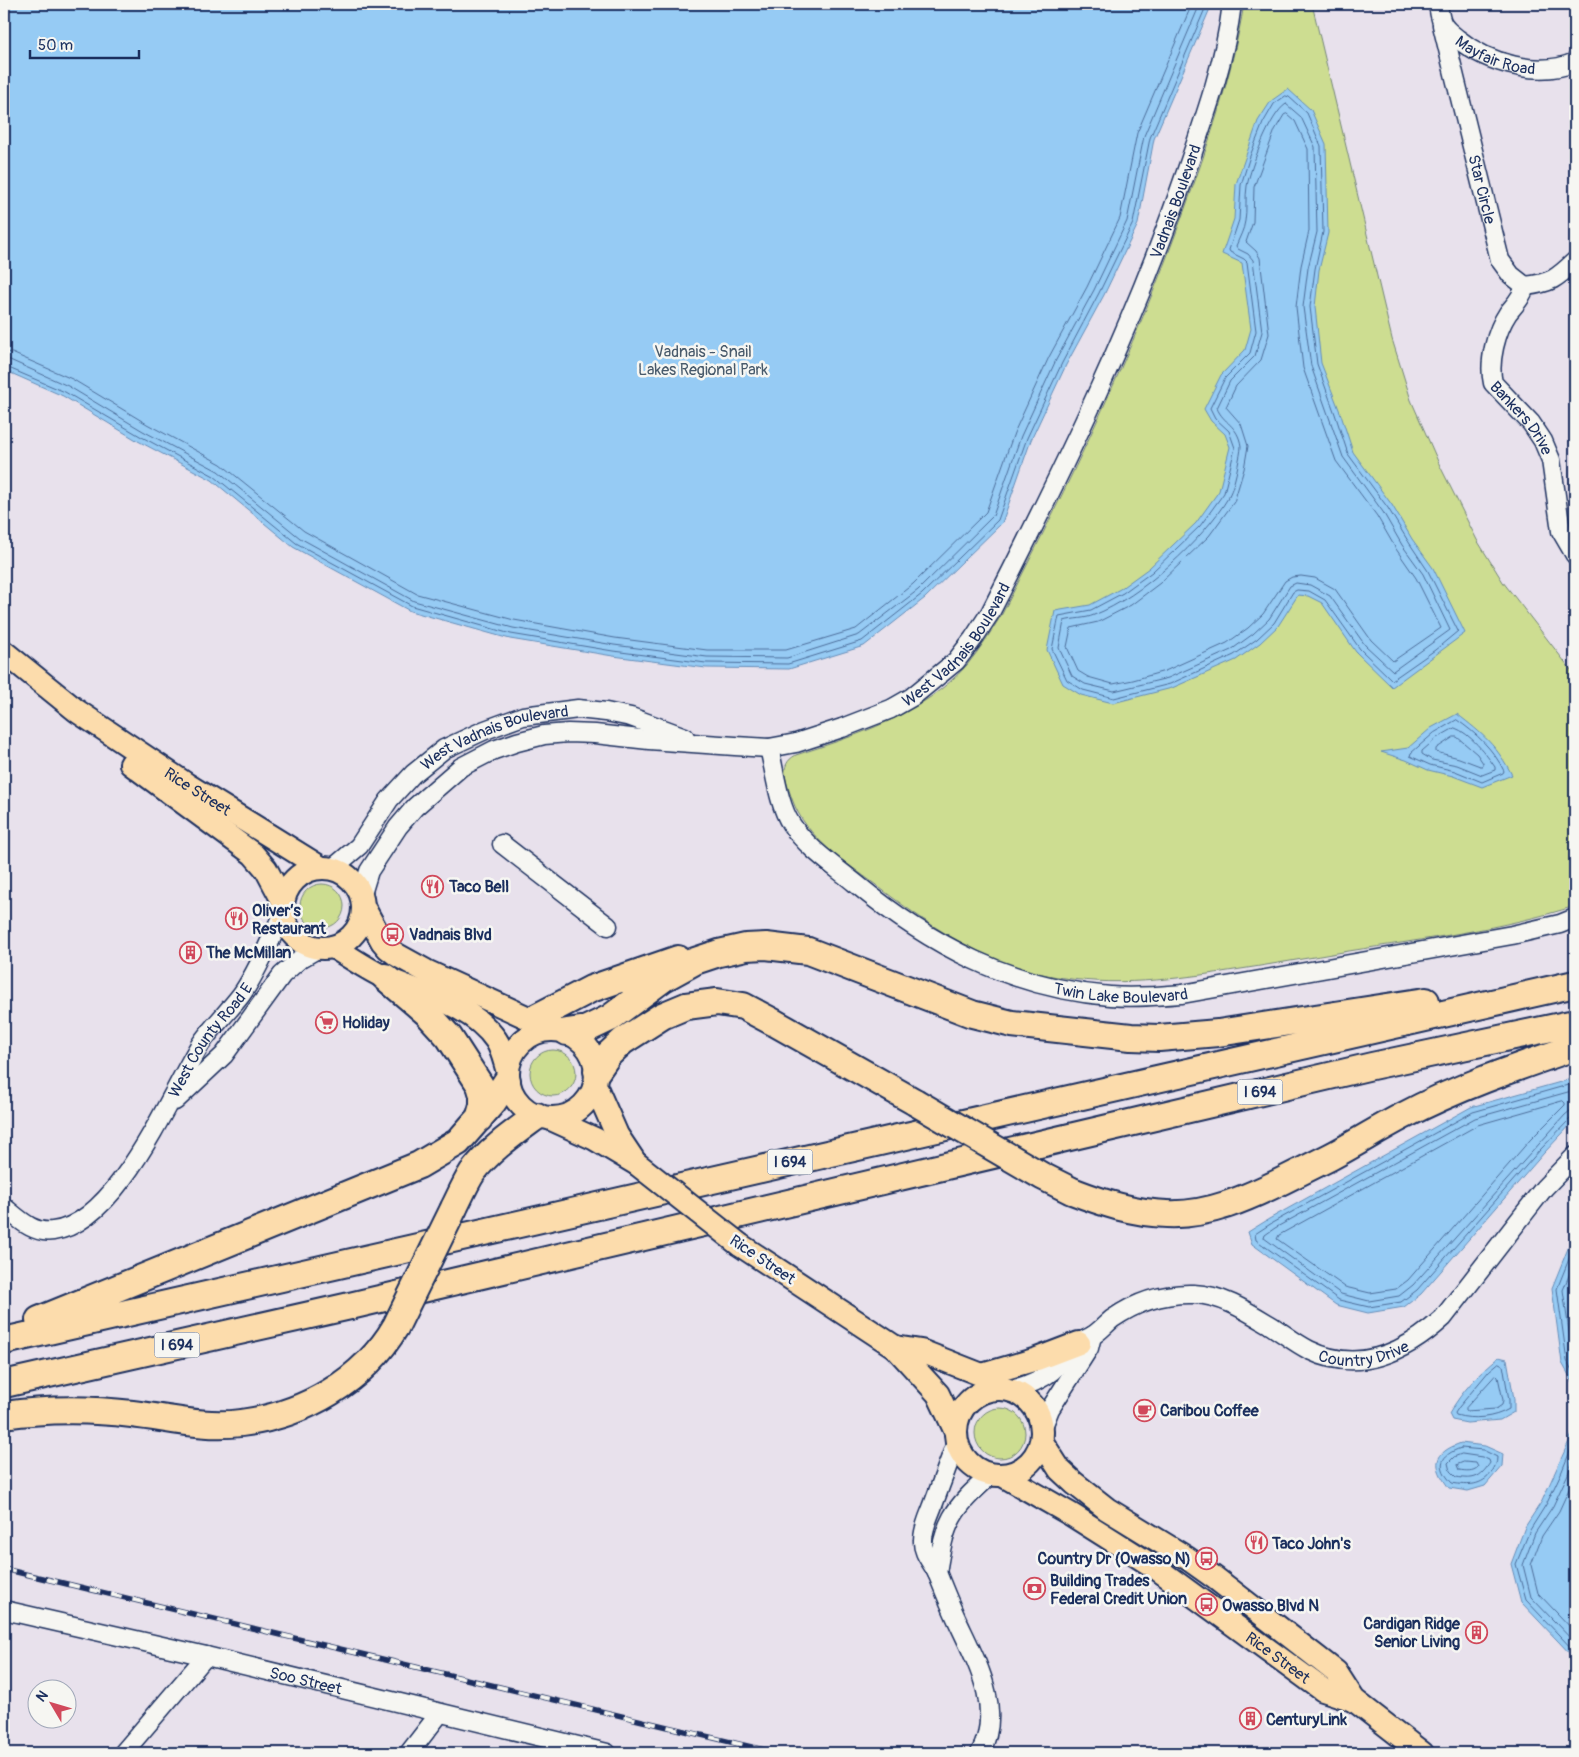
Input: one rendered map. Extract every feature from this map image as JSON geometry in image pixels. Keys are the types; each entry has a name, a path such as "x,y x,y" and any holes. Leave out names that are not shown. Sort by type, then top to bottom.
{"highway":[{"path":"551,1027 579,995 599,986 697,952 730,944 750,942 808,951 964,1011 1012,1024 1131,1037 1159,1038 1218,1033 1575,979"},
{"path":"551,1027 587,1029 610,1018 664,978 695,961 719,952 746,947 766,946"},
{"path":"385,978 427,1013 449,1038 480,1085 483,1105 479,1119"},
{"name":"I 694","path":"4,1341 1575,984"},
{"path":"596,1078 608,1055 623,1040 662,1016 686,1006 717,1002 743,1006 915,1102 1042,1176 1072,1191 1121,1208 1168,1214 1199,1212 1231,1204 1330,1157 1403,1116 1451,1093 1575,1047"},
{"name":"I 694","path":"4,1384 350,1306 1363,1068 1575,1023"},
{"path":"4,1335 419,1165 458,1142 493,1102 507,1075"},
{"path":"4,1415 31,1411 70,1410 130,1413 219,1424 241,1423 266,1418 317,1399 342,1385 366,1366 378,1353 396,1326 468,1180 476,1169 503,1141 544,1118"}],"main road":[{"name":"Rice Street","path":"4,652 77,711 186,784 326,867"},
{"name":"Rice Street","path":"77,711 117,754 253,854 266,869 283,908"},
{"path":"326,867 345,873 355,883 363,901 382,941 398,956 426,971 578,1038 594,1058 596,1078 589,1099 579,1110 566,1116 544,1118 524,1109 514,1098 497,1041 487,1028 449,1002 385,978 326,948 306,945 295,937 287,927 283,908 287,888 307,870 326,867"},
{"path":"326,948 345,942 355,933 361,921 363,901"},
{"path":"507,1075 517,1046 528,1037 551,1027"},
{"name":"Rice Street","path":"596,1078 617,1135 637,1164"},
{"name":"Rice Street","path":"544,1118 595,1139 637,1164 740,1245 895,1347 938,1394 956,1437"},
{"path":"997,1385 1023,1396 1033,1405 1040,1416 1042,1435 1037,1454 1028,1465 1017,1472 997,1476 979,1472 961,1455 956,1437 958,1417 964,1406 974,1397 997,1385 1037,1359 1086,1340"},
{"name":"Rice Street","path":"895,1347 921,1351 997,1385"},
{"name":"Rice Street","path":"1042,1435 1060,1470 1074,1483 1107,1510 1187,1558 1215,1578 1336,1672 1354,1700 1422,1753"},
{"name":"Rice Street","path":"997,1476 1072,1515 1156,1568 1323,1690 1354,1700"}],"street":[{"name":"Vadnais Boulevard","path":"1097,392 1127,328 1168,226 1219,66 1232,4"},
{"name":"Mayfair Road","path":"1438,4 1442,25 1465,45 1484,56 1506,64 1528,68 1548,68 1575,62"},
{"name":"Star Circle","path":"1442,25 1500,260 1511,275 1525,286"},
{"path":"1525,286 1544,284 1558,278 1575,261"},
{"name":"Bankers Drive","path":"1525,286 1522,295 1500,328 1495,345 1491,374 1493,383 1531,423 1543,441 1551,460 1561,531 1575,555"},
{"name":"West Vadnais Boulevard","path":"363,901 369,871 398,827 415,807 461,767 494,750 544,735 568,733 769,748 796,743 842,728 891,709 912,697 956,661 990,612 1097,392"},
{"name":"West Vadnais Boulevard","path":"326,867 359,846 389,800 413,774 444,749 485,730 523,716 578,709 606,712 631,717 700,743"},
{"name":"Twin Lake Boulevard","path":"769,748 785,812 791,824 812,848 876,901 916,930 974,962 1040,984 1074,992 1120,997 1182,994 1512,936 1560,924 1575,918"},
{"path":"502,844 608,926"},
{"name":"West County Road E","path":"4,1207 29,1227 39,1231 54,1231 71,1226 88,1216 103,1203 122,1182 164,1112 201,1044 219,1018 240,995 258,968 283,908"},
{"name":"West County Road E","path":"164,1112 224,1056 282,975 300,959 326,948"},
{"name":"Country Drive","path":"997,1385 1028,1386 1052,1371 1086,1340 1113,1319 1153,1298 1172,1295 1195,1294 1219,1299 1241,1307 1308,1350 1326,1356 1347,1360 1364,1360 1386,1355 1408,1345 1443,1318 1544,1188 1575,1156"},
{"name":"Country Drive","path":"1042,1435 1055,1401 1089,1348 1086,1340"},
{"path":"956,1437 922,1539 925,1553 937,1573 988,1695 990,1714 988,1732 986,1742 980,1753"},
{"path":"937,1573 941,1547 950,1519 964,1499 997,1476"},
{"name":"Soo Street","path":"4,1610 206,1656 607,1753"},
{"path":"122,1753 206,1656"},
{"path":"409,1753 440,1714"}],"green space":[{"path":"1244,4 1312,4 1392,339 1411,400 1440,466 1477,540 1503,582 1575,675 1575,906 1520,921 1463,933 1204,975 1109,982 1062,978 1038,973 993,958 953,938 914,913 839,858 816,837 798,813 788,787 785,769 790,759 796,755 865,731 888,721 930,697 967,665 1002,614 1052,516 1099,417 1164,265 1210,137 1233,58"},
{"path":"322,884 334,888 340,894 344,906 340,918 334,924 322,928 310,924 304,918 300,906 304,894 310,888"},
{"path":"553,1050 566,1054 572,1060 576,1073 572,1086 566,1092 553,1096 540,1092 534,1086 530,1073 534,1060 540,1054"},
{"path":"1000,1408 1010,1410 1018,1415 1023,1423 1025,1433 1023,1443 1018,1451 1010,1456 1000,1458 990,1456 982,1451 977,1443 975,1433 977,1423 982,1415 990,1410"}],"water":[{"name":"Vadnais - Snail Lakes Regional Park","path":"4,4 1212,4 1154,139 1138,224 1104,295 1066,365 1031,440 1002,523 925,598 864,646 789,669 706,668 613,656 510,639 410,611 293,547 212,480 138,441 63,396 4,370"},
{"path":"1288,89 1311,110 1326,144 1328,233 1319,270 1315,307 1321,363 1353,452 1392,505 1412,539 1433,568 1465,633 1392,687 1356,652 1322,603 1308,596 1298,595 1278,626 1260,643 1236,660 1172,688 1113,703 1081,695 1063,684 1047,650 1055,611 1090,605 1120,589 1149,568 1196,523 1219,491 1230,447 1225,434 1211,421 1204,409 1221,375 1245,350 1251,329 1242,263 1222,254 1234,219 1236,184 1258,121 1271,101"},
{"path":"1457,714 1489,741 1501,756 1512,775 1482,787 1453,776 1428,770 1381,752 1408,748 1431,728"},
{"path":"1575,1078 1575,1120 1421,1294 1404,1307 1368,1313 1336,1305 1252,1244 1248,1232 1471,1107"},
{"path":"1575,1231 1575,1386 1562,1363 1552,1288"},
{"path":"1499,1357 1507,1359 1514,1399 1514,1412 1500,1420 1467,1423 1452,1420 1449,1414 1459,1398 1478,1376"},
{"path":"1575,1428 1575,1659 1521,1602 1511,1564 1525,1527 1542,1501"},
{"path":"1461,1443 1485,1446 1503,1454 1502,1466 1485,1486 1468,1491 1449,1488 1443,1480 1438,1466 1440,1456 1445,1451"}],"railway":[{"path":"4,1569 777,1753"}],"place":[{"name":"Taco Bell","path":"433,886"},
{"name":"Oliver’s Restaurant","path":"236,919"},
{"name":"Vadnais Blvd","path":"393,934"},
{"name":"The McMillan","path":"190,952"},
{"name":"Holiday","path":"326,1022"},
{"name":"Caribou Coffee","path":"1144,1410"},
{"name":"Taco John's","path":"1256,1543"},
{"name":"Country Dr (Owasso N)","path":"1207,1558"},
{"name":"Building Trades Federal Credit Union","path":"1034,1589"},
{"name":"Owasso Blvd N","path":"1206,1605"},
{"name":"Cardigan Ridge Senior Living","path":"1476,1632"},
{"name":"CenturyLink","path":"1250,1719"}]}
